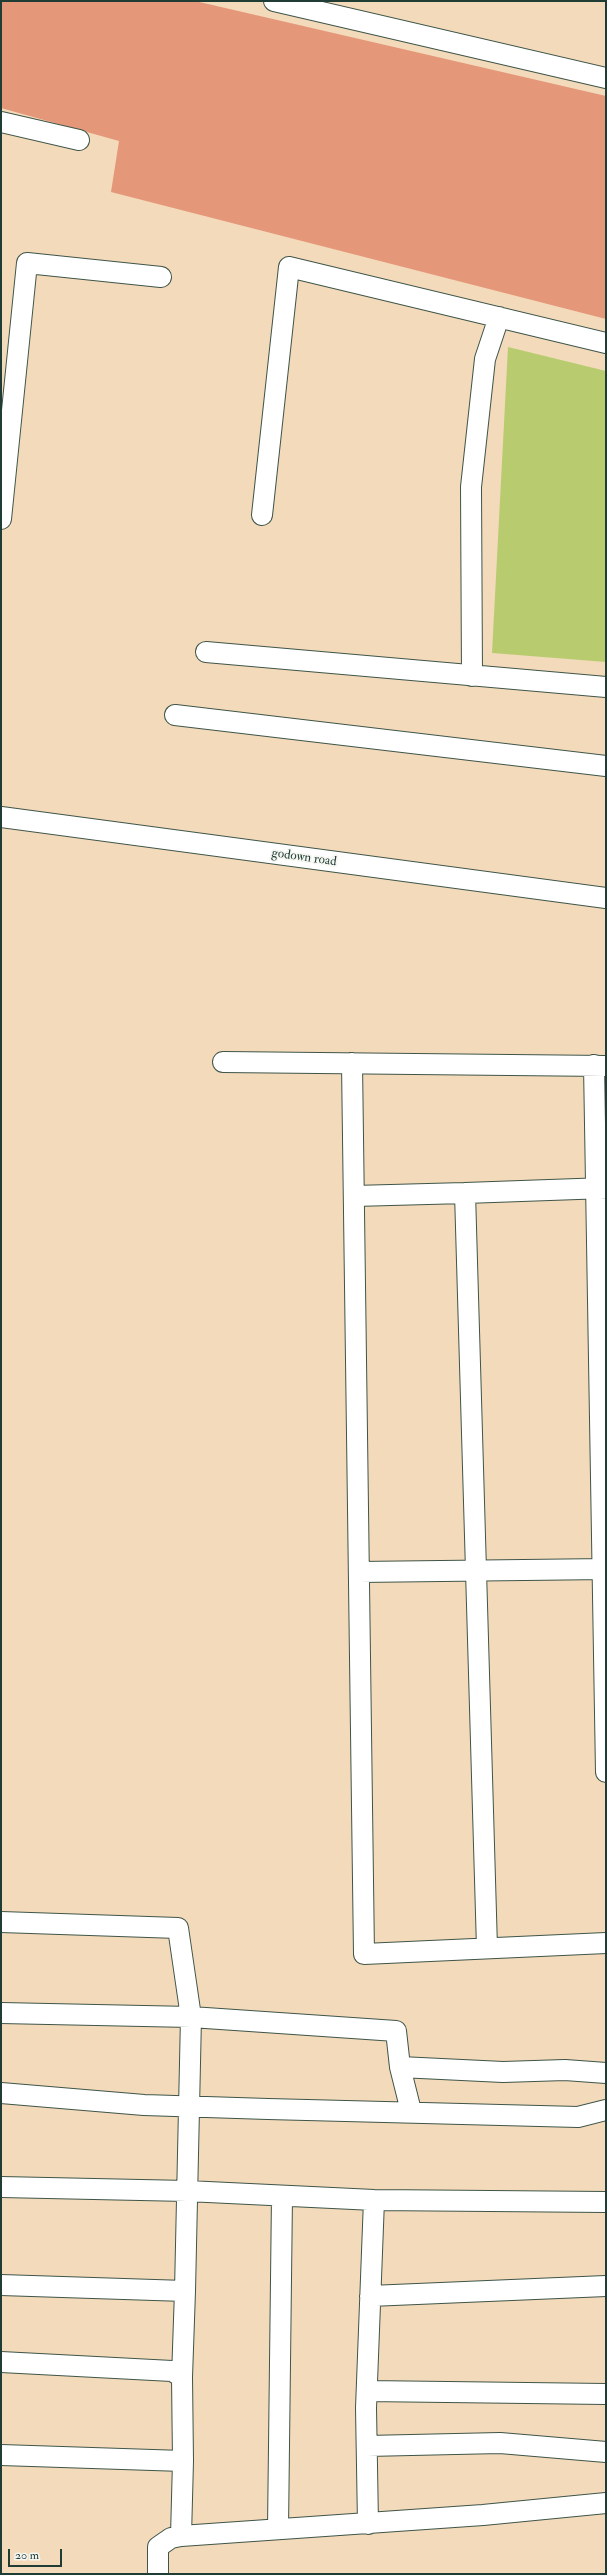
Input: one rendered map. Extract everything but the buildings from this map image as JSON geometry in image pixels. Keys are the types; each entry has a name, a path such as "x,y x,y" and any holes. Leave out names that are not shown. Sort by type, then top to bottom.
{"street":[{"path":"274,1 606,78"},
{"path":"1,122 79,140"},
{"path":"1,519 28,263 161,277"},
{"path":"262,515 289,267 606,343"},
{"path":"472,676 471,487 484,359 499,317"},
{"path":"206,652 606,687"},
{"path":"176,715 606,766"},
{"name":"godown road","path":"1,817 606,898"},
{"path":"223,1062 600,1066 606,1772"},
{"path":"352,1063 364,1954 606,1943"},
{"path":"354,1196 601,1188"},
{"path":"465,1193 487,1948"},
{"path":"359,1572 604,1569"},
{"path":"1,1922 178,1928 191,2017 182,2378 183,2461 181,2536"},
{"path":"1,2013 191,2017 396,2031 400,2067 411,2111"},
{"path":"400,2067 503,2072 565,2070 606,2073"},
{"path":"1,2093 189,2107 411,2111 578,2117 606,2110"},
{"path":"1,2187 187,2191 374,2200 606,2202"},
{"path":"278,2529 282,2196"},
{"path":"368,2524 367,2391 374,2200"},
{"path":"1,2285 185,2291"},
{"path":"370,2296 606,2286"},
{"path":"1,2362 172,2371 182,2378"},
{"path":"367,2391 606,2394"},
{"path":"367,2446 500,2443 606,2452"},
{"path":"1,2455 183,2461"},
{"path":"158,2574 158,2547 170,2538 181,2536 368,2524 606,2503"}],"green space":[{"path":"508,347 606,371 606,662 492,653"}]}
